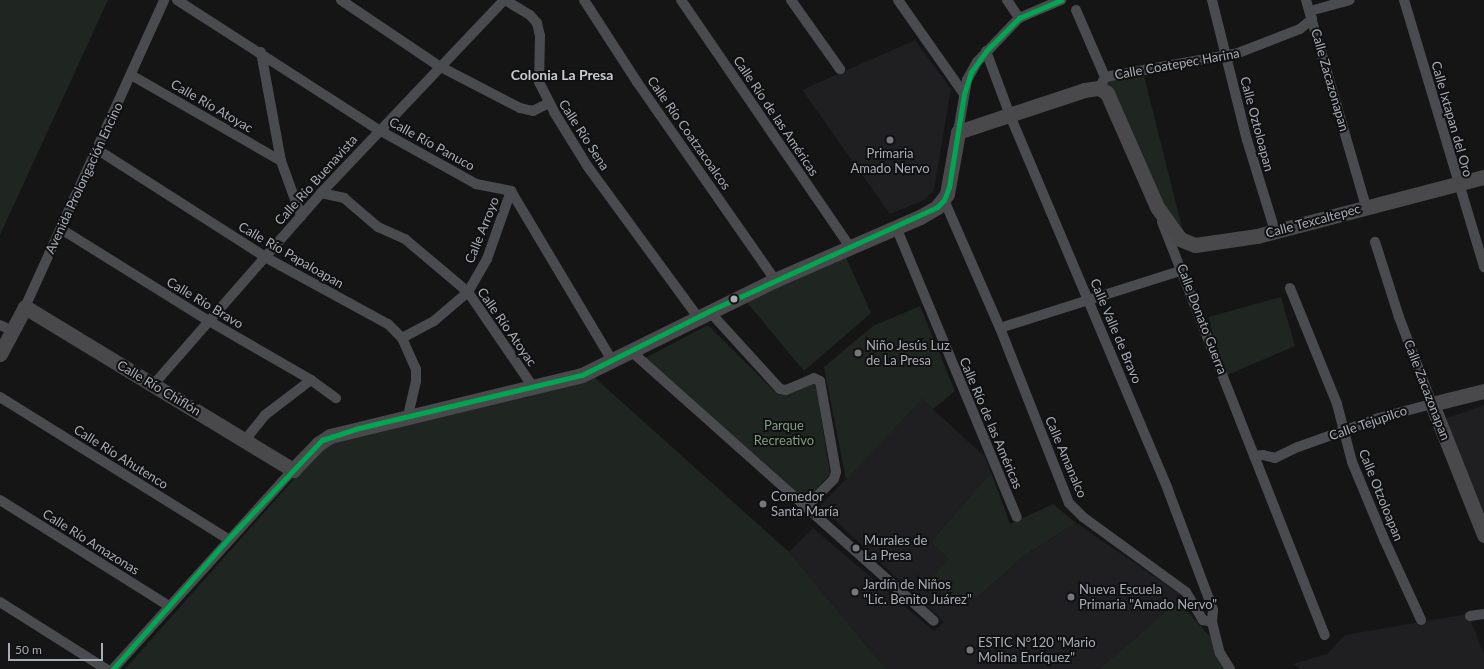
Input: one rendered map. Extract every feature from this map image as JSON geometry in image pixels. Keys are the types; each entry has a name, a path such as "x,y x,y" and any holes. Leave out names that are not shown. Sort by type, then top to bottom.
{"street":[{"name":"Avenida Prolongación Encino","path":"0,354 6,328 25,307 98,150 164,0"},
{"name":"Calle Río Panuco","path":"177,0 261,52 380,130 476,184 511,191"},
{"name":"Calle Río Sena","path":"341,0 439,66 520,108 533,111 549,103 588,166 703,314 780,389 786,390 814,378 820,381 836,472 834,479 806,507"},
{"path":"505,0 530,15 537,23 540,36 539,82 549,103"},
{"name":"Calle Río Buenavista","path":"154,384 321,193 439,66 505,0"},
{"name":"Calle Río Coatzacoalcos","path":"584,0 637,82 775,280"},
{"name":"Calle Río de las Américas","path":"681,0 850,247"},
{"path":"791,0 840,68"},
{"path":"898,0 964,94"},
{"path":"1007,0 1019,18"},
{"path":"113,669 228,540 293,470 318,444 330,436 582,375 613,362 703,314 775,280 928,213 947,194 964,94 971,72 986,51 1019,18 1060,0"},
{"name":"Calle Oztoloapan","path":"1212,0 1274,231"},
{"name":"Calle Zacazonapan","path":"1306,0 1366,207"},
{"path":"1311,15 1350,0"},
{"name":"Calle Ixtapan del Oro","path":"1404,0 1457,184 1484,267"},
{"name":"Calle Donato Guerra","path":"1076,10 1102,83 1114,105 1183,270 1254,456 1325,635"},
{"name":"Calle Coatepec Harina","path":"958,132 1102,83 1250,50 1300,29 1311,15"},
{"name":"Calle Valle de Bravo","path":"986,51 1009,114 1089,299 1205,587 1213,610 1212,622"},
{"path":"261,52 281,160 301,216"},
{"name":"Calle Río Atoyac","path":"131,75 281,160"},
{"name":"Calle Río Papaloapan","path":"98,150 265,257 388,324 402,338 417,375 408,416"},
{"name":"Calle Texcaltepec","path":"1157,207 1180,239 1195,245 1231,241 1274,231 1484,177"},
{"path":"511,191 613,362"},
{"name":"Calle Arroyo","path":"402,338 434,321 468,292 487,259 511,191"},
{"name":"Calle Río Atoyac","path":"321,193 344,198 378,227 406,239 468,292 532,387"},
{"name":"Calle Amanalco","path":"947,194 1069,503 1083,517 1186,592 1204,620 1212,622"},
{"name":"Calle Río de las Américas","path":"896,227 1017,517"},
{"name":"Calle Río Bravo","path":"61,229 209,321 311,380 336,398"},
{"name":"Calle Zacazonapan","path":"1376,242 1399,316 1484,535"},
{"path":"1000,328 1183,270"},
{"name":"Calle Otzoloapan","path":"1290,288 1337,404 1352,462 1384,540 1422,620"},
{"name":"Calle Río Chiflón","path":"25,307 154,384 293,470"},
{"path":"632,352 934,621"},
{"path":"245,440 265,414 311,380"},
{"name":"Calle Tejupilco","path":"1254,456 1263,455 1275,458 1344,430 1401,411 1484,391"},
{"name":"Calle Río Ahutenco","path":"0,397 228,540"},
{"name":"Calle Río Amazonas","path":"0,500 169,606"},
{"path":"0,602 106,669"},
{"path":"1470,616 1484,614"},
{"path":"1212,622 1220,653 1230,669"}],"shaded area":[{"name":"Primaria Amado Nervo","path":"915,40 951,89 934,190 924,200 890,214 802,90"},
{"path":"922,399 985,457 991,472 931,542 950,559 979,596 1025,555 1076,523 1180,594 1178,601 1099,669 886,669 789,552 813,528 934,631 944,622 820,506"},
{"path":"1484,405 1484,513 1442,420"},
{"path":"1468,614 1484,654 1484,669 1301,669 1293,664 1327,654 1345,635"}],"green space":[{"path":"0,0 108,0 0,235"},
{"path":"1143,72 1182,227 1153,195 1099,75"},
{"path":"845,255 871,313 804,371 745,300"},
{"path":"1281,297 1295,346 1225,376 1208,317"},
{"path":"920,306 955,391 933,409 922,399 846,480 824,367 873,326"},
{"name":"Parque Recreativo","path":"708,325 778,395 815,380 830,474 803,503 645,358"},
{"path":"594,377 789,552 886,669 125,669 324,445"},
{"path":"991,472 1010,524 1053,504 1076,523 1025,555 979,596 949,599 929,581 949,559 931,542"},
{"path":"1178,601 1216,643 1228,669 1099,669"}],"transit line":[{"path":"113,669 228,539 322,440 359,428 582,375 709,311 937,207 944,200 949,187 964,94 971,72 986,51 1019,18 1061,0"}],"place":[{"name":"Primaria Amado Nervo","path":"890,140"},
{"name":"Niño Jesús Luz de La Presa","path":"858,353"},
{"name":"Comedor Santa María","path":"763,504"},
{"name":"Murales de La Presa","path":"856,548"},
{"name":"Jardín de Niños \"Lic. Benito Juárez\"","path":"855,592"},
{"name":"Nueva Escuela Primaria \"Amado Nervo\"","path":"1071,597"},
{"name":"ESTIC N°120 \"Mario Molina Enríquez\"","path":"970,650"}],"district":[{"name":"Colonia La Presa","path":"562,75"}]}
